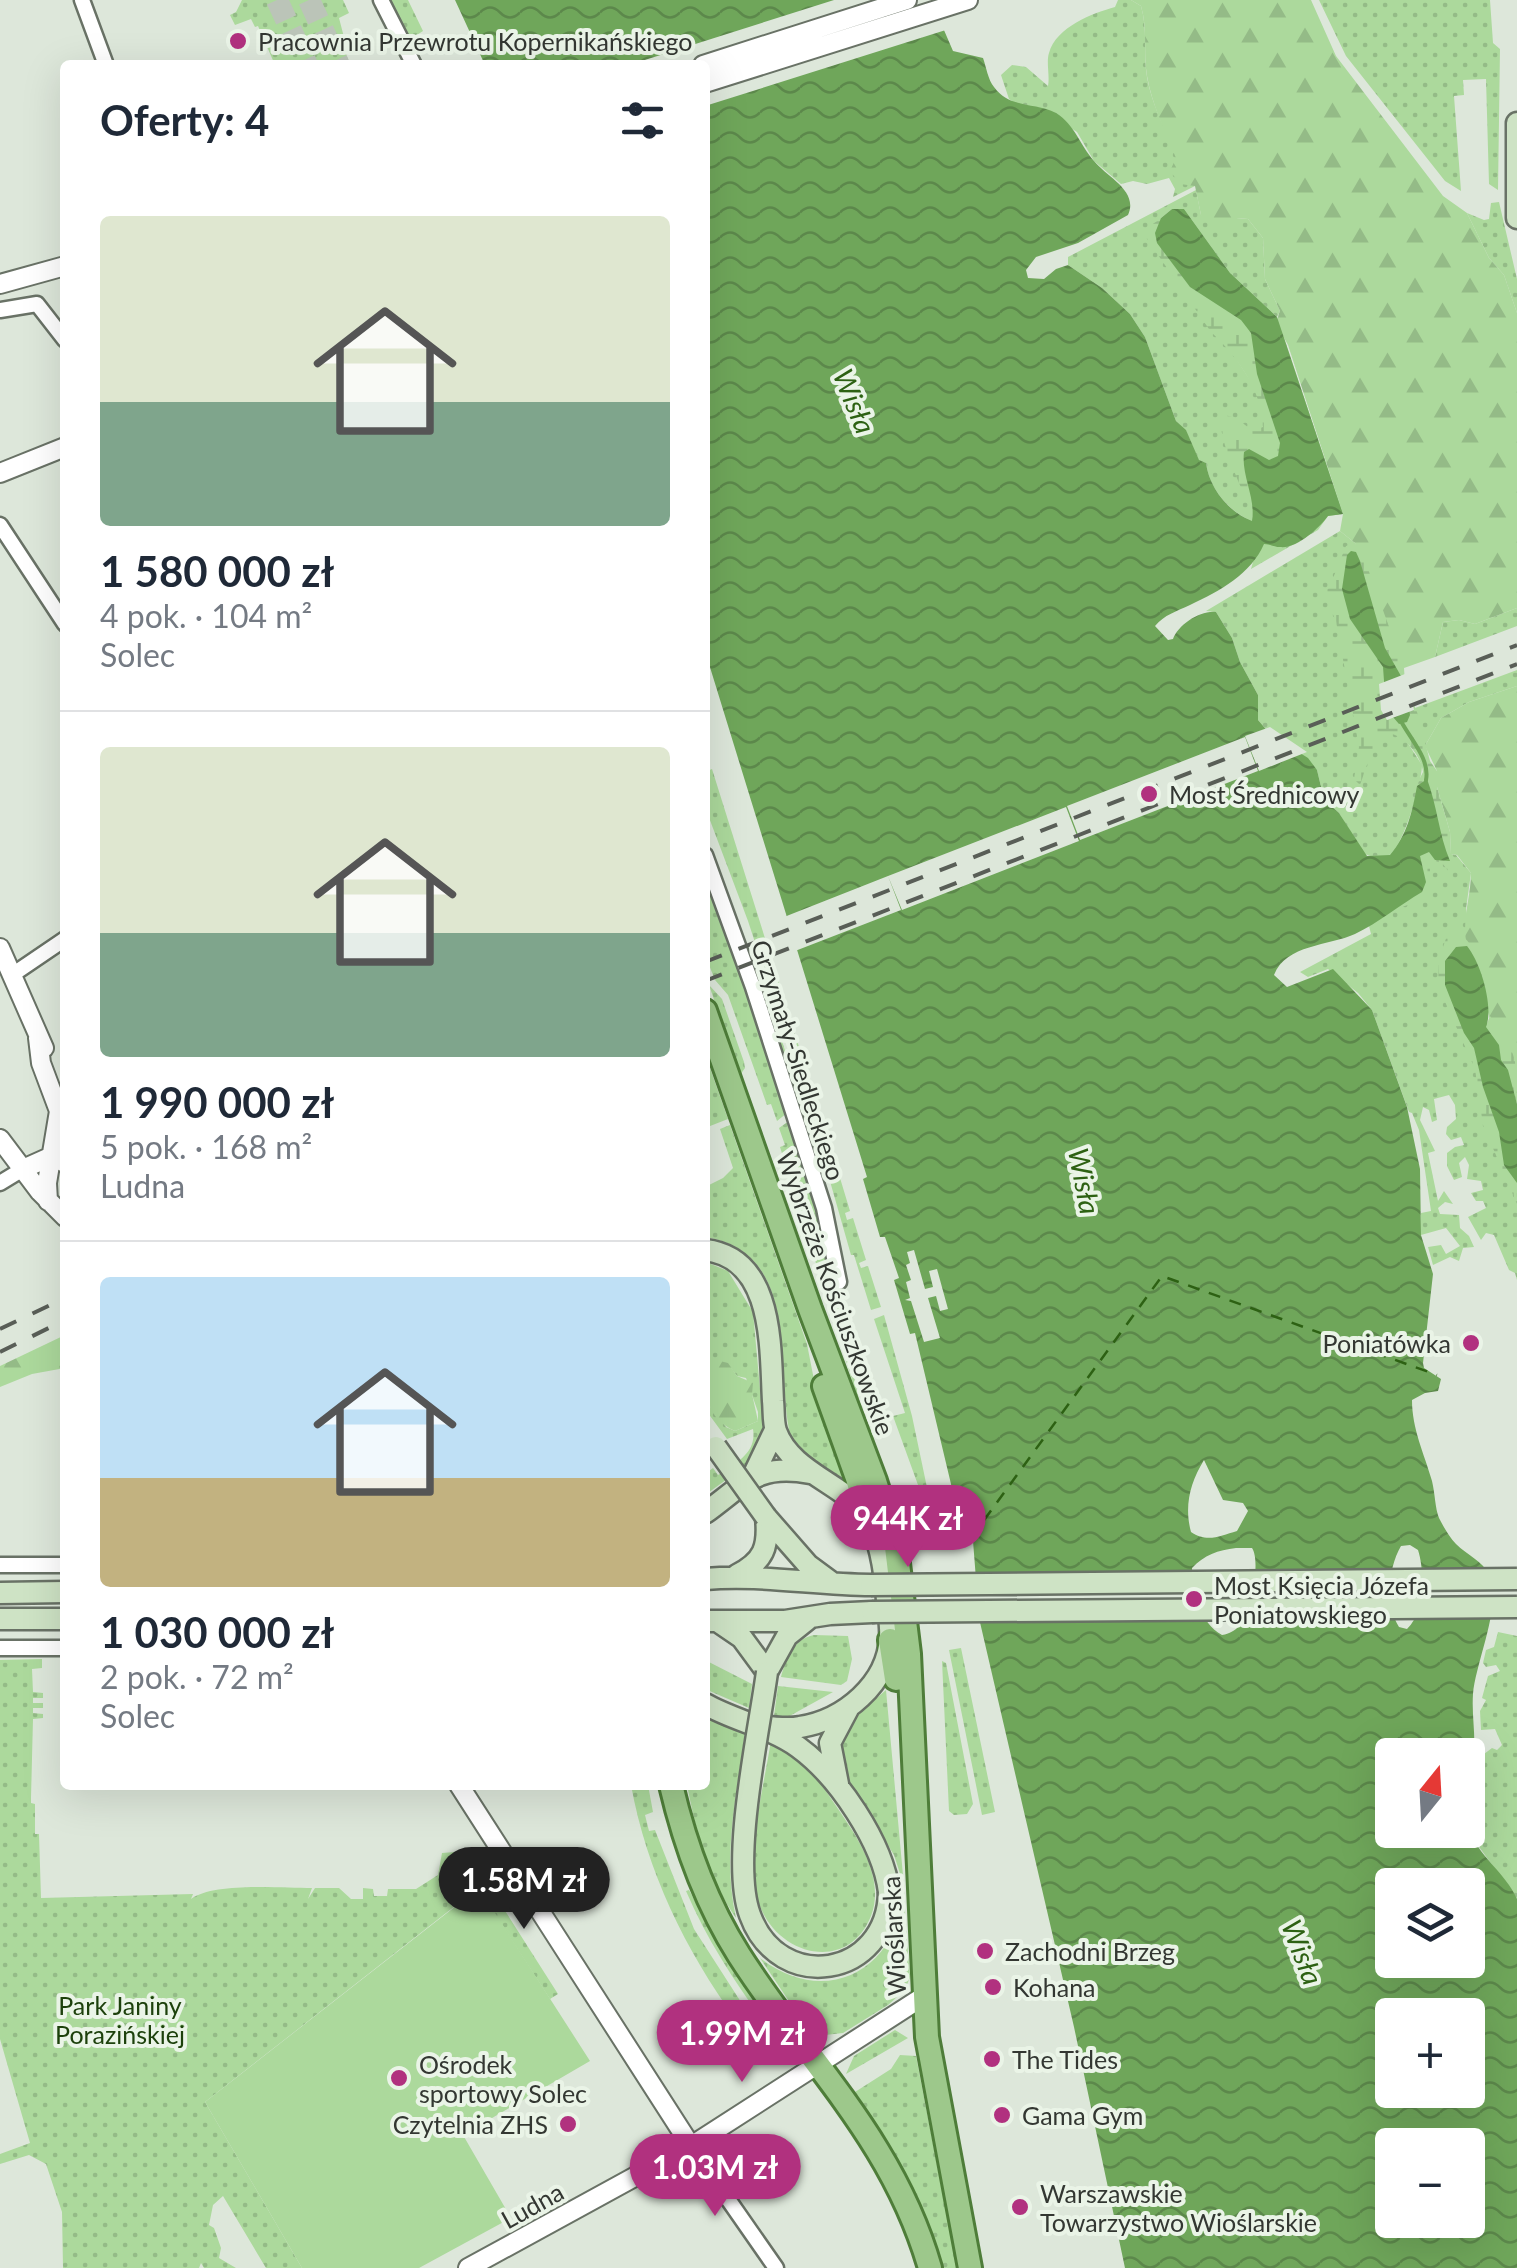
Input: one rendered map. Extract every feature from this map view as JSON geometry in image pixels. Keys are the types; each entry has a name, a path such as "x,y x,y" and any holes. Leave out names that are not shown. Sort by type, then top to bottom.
{"main road":[{"path":"1517,122 1517,218"},
{"name":"Wybrzeże Kościuszkowskie","path":"710,1024 884,1505 904,1596"},
{"path":"710,1252 735,1261 759,1294 768,1326 775,1430 752,1478"},
{"path":"810,1309 822,1378 882,1566 895,1664 906,1810 916,1851"},
{"path":"775,1430 810,1473 867,1515"},
{"path":"710,1439 766,1517 808,1565 836,1585"},
{"path":"710,1509 752,1478 783,1468 810,1473"},
{"path":"734,1576 754,1566 765,1552 766,1517"},
{"path":"710,1578 779,1578 836,1585 1517,1579"},
{"path":"0,1592 60,1592"},
{"name":"Wioślarska","path":"904,1596 924,1996 933,2080 970,2268"},
{"path":"712,1622 785,1621 872,1612 1517,1607"},
{"path":"710,1706 755,1725 798,1747 839,1789 870,1835 884,1869 888,1892 885,1918 874,1939 856,1957 837,1965 812,1967 786,1959 768,1946 754,1927 746,1902 742,1863 767,1672 792,1630 813,1616"},
{"path":"0,1619 60,1619"},
{"path":"712,1622 742,1638 767,1672"},
{"path":"839,1789 830,1743 849,1708 879,1675 890,1640"},
{"path":"755,1725 802,1727 849,1708"},
{"path":"674,1793 702,1882 737,1951 863,2124 888,2165 930,2268"}],"street":[{"path":"82,0 104,60"},
{"path":"381,0 411,60"},
{"path":"710,63 908,0"},
{"path":"710,81 968,0"},
{"path":"0,284 60,267"},
{"path":"0,310 40,306 60,333"},
{"path":"0,473 60,448"},
{"path":"0,525 60,616"},
{"name":"Grzymały-Siedleckiego","path":"710,868 754,987 824,1208 839,1282"},
{"path":"12,975 60,942"},
{"path":"0,948 60,1080"},
{"path":"38,1038 41,1062 59,1111 57,1156 47,1183 48,1201"},
{"path":"0,1139 60,1213"},
{"path":"0,1183 57,1156"},
{"path":"0,1566 60,1565"},
{"path":"0,1648 60,1648"},
{"path":"462,1790 690,2146 776,2268"},
{"name":"Ludna","path":"468,2268 690,2146 924,1996"}],"green space":[{"path":"242,0 343,0 349,13 339,18 348,60 273,60 258,26 251,19 235,25 230,15"},
{"path":"389,0 408,0 423,31 409,40"},
{"path":"1118,0 1131,0 1141,6 1150,91 1195,186 1173,197 1175,189 1169,178 1147,184 1121,184 1094,161 1077,132 1038,107 1021,107 1009,99 1001,75 1012,65 1026,67 1048,86 1048,57 1059,36 1086,17 1115,7"},
{"path":"1131,0 1311,0 1336,56 1443,196 1467,213 1489,258 1504,275 1517,313 1517,608 1475,624 1443,622 1435,657 1404,668 1392,664 1355,543 1340,531 1343,514 1280,328 1280,311 1265,279 1263,238 1248,219 1237,218 1228,229 1213,228 1201,215 1195,186 1180,184 1170,171 1176,158 1149,87 1141,6"},
{"path":"1319,0 1490,0 1493,43 1500,49 1498,190 1489,184 1486,79 1463,80 1464,95 1454,96 1461,191 1445,181 1346,56"},
{"path":"1196,190 1201,215 1248,219 1263,238 1265,279 1280,311 1277,317 1230,273 1184,209 1172,209 1161,218 1190,287 1275,419 1253,501 1252,521 1236,512 1216,490 1206,463 1199,461 1186,431 1176,421 1145,337 1130,314 1102,288 1068,265 1068,257"},
{"path":"1499,202 1517,279 1517,313 1504,275 1489,258 1467,213 1489,219 1491,203"},
{"path":"1179,207 1230,273 1277,317 1343,514 1328,516 1318,530 1251,569 1287,443 1259,526 1241,517 1252,520 1252,510 1230,460 1220,419 1225,415 1236,418 1253,431 1263,427 1253,388 1145,236 1148,227"},
{"path":"1340,531 1355,543 1398,728 1422,765 1405,829 1394,851 1385,857 1364,854 1322,791 1317,770 1258,720 1258,695 1232,638 1216,612 1206,611"},
{"path":"1355,543 1404,668 1405,683 1430,761 1437,771 1451,854 1460,865 1458,872 1449,872 1435,861 1430,867 1430,897 1388,912 1412,898 1367,856 1390,855 1398,844 1411,821 1423,772 1412,749 1392,734 1370,756 1360,785 1354,779 1359,747 1336,621 1323,593 1329,588 1346,546"},
{"path":"1517,608 1517,626 1435,657 1443,622 1475,624"},
{"path":"1517,670 1517,686 1469,702 1441,718 1425,746 1415,708"},
{"path":"1517,686 1517,1104 1467,945 1471,873 1457,855 1451,854 1437,771 1425,746 1441,718 1469,702"},
{"path":"710,770 820,1114 813,1120 748,921 710,820"},
{"path":"1451,854 1471,873 1466,909 1517,1183 1517,1280 1494,1235 1486,1233 1481,1240 1468,1217 1486,1208 1471,1193 1483,1190 1481,1181 1467,1179 1469,1165 1465,1157 1459,1163 1462,1177 1454,1180 1447,1166 1447,1153 1464,1145 1461,1137 1451,1140 1446,1134 1447,1127 1456,1119 1449,1095 1434,1099 1437,1120 1432,1122 1429,1110 1423,1107 1420,1120 1435,1151 1428,1153 1438,1201 1444,1191 1453,1204 1445,1202 1438,1208 1440,1214 1459,1215 1460,1228 1474,1247 1463,1248 1459,1261 1450,1257 1433,1265 1428,1247 1441,1245 1446,1254 1460,1246 1446,1228 1421,1235 1421,1213 1431,1211 1419,1130 1372,1010 1328,969 1308,977 1300,972 1371,934 1369,926 1388,912 1420,862"},
{"path":"710,887 787,1113 777,1121 771,1104 767,1105 728,995 710,968"},
{"path":"1456,931 1466,939 1479,962 1484,1031 1490,1016 1515,1060 1517,1204 1483,1125 1475,1069 1438,986 1444,944 1447,936"},
{"path":"758,966 804,1110 800,1111 754,968"},
{"path":"710,986 722,999 744,1062 740,1075"},
{"path":"710,1068 728,1119 710,1126"},
{"path":"789,1121 821,1223 861,1409 780,1147 785,1145 779,1128"},
{"path":"823,1122 836,1162 829,1165 831,1170 837,1168 850,1211 845,1213 847,1220 853,1218 866,1260 859,1263 861,1268 868,1266 881,1307 871,1310 814,1125"},
{"path":"730,1125 807,1344 814,1380 848,1485 821,1468 791,1439 778,1318 771,1290 757,1265 736,1247 710,1239 710,1184 733,1168 720,1129"},
{"path":"710,1264 728,1271 753,1312 764,1433 751,1462 710,1491 710,1470 713,1468 718,1475 738,1462 752,1445 753,1429 727,1439 710,1416 710,1406 726,1427 735,1431 758,1421 746,1378 737,1376 727,1363 710,1362"},
{"path":"884,1315 912,1416 938,1540 893,1416 905,1413 874,1319"},
{"path":"60,1337 60,1369 32,1374 0,1387 0,1366"},
{"path":"716,1360 728,1363 737,1376 753,1383 758,1421 735,1431 711,1410 710,1362"},
{"path":"1498,1632 1517,1636 1517,1899 1480,1848 1485,1848 1485,1753 1502,1745 1495,1729 1481,1730 1480,1711 1486,1700 1482,1698 1488,1676 1500,1671 1496,1665 1486,1667 1483,1663 1486,1650 1494,1647"},
{"path":"814,1635 848,1636 852,1659 847,1681 841,1685 781,1677 796,1645"},
{"path":"961,1648 995,1812 982,1815 949,1650"},
{"name":"Park Janiny Porazińskiej","path":"42,1659 42,1668 32,1669 33,1692 43,1693 43,1698 33,1698 33,1703 43,1703 43,1708 33,1708 33,1713 43,1714 43,1718 33,1719 31,1798 35,1804 35,1834 39,1834 41,1898 193,1894 191,1899 215,1890 266,1887 312,1888 308,1899 315,1888 339,1888 351,1899 363,1899 363,1888 373,1889 374,1896 387,1896 388,1889 416,1889 438,1875 442,1853 467,1851 558,1994 550,1999 478,1888 205,2102 302,2268 266,2268 223,2196 213,2205 209,2225 214,2228 221,2248 219,2258 236,2268 204,2268 201,2263 199,2268 63,2268 62,2212 46,2164 29,2155 0,2164 0,2154 30,2143 0,2039 0,1660"},
{"path":"942,1661 946,1663 973,1804 967,1814 954,1815 949,1811"},
{"path":"710,1663 752,1684 749,1708 710,1691"},
{"path":"778,1686 833,1692 786,1718 774,1716"},
{"path":"886,1690 904,1886 894,1855 839,1765 837,1738 844,1726"},
{"path":"710,1719 745,1732 731,1848 736,1918 718,1887 688,1790 710,1790"},
{"path":"771,1740 811,1769 857,1838 871,1869 875,1900 871,1916 860,1935 829,1952 794,1945 766,1919 758,1900 755,1842"},
{"path":"632,1790 649,1790 653,1812 645,1815 649,1831 655,1830 694,1929 748,2013 736,2020 700,1966 670,1908"},
{"name":"Ośrodek sportowy Solec","path":"479,1888 590,2061 463,2135 511,2218 419,2268 302,2268 205,2102"},
{"path":"689,1890 726,1958 787,2040 790,2057 720,1956 696,1913 686,1891"},
{"path":"903,1894 910,1977 905,1990 843,2033 825,2035 807,2028 760,1958 784,1973 808,1980 832,1980 853,1974 872,1962 887,1944"},
{"path":"895,2030 908,2038 846,2074 854,2056"},
{"path":"900,2055 916,2056 957,2268 941,2268 905,2177 855,2092 891,2069"}],"water":[{"name":"Wisła","path":"455,0 931,0 953,51 983,58 992,84 1007,99 1063,118 1094,161 1126,192 1128,215 1078,243 1036,257 1026,270 1028,278 1044,279 1068,265 1102,288 1130,314 1145,337 1176,421 1186,430 1199,460 1206,463 1216,490 1235,512 1252,521 1244,452 1249,449 1269,460 1278,456 1280,443 1257,374 1251,333 1241,320 1190,287 1157,243 1155,233 1161,218 1172,209 1184,209 1230,273 1277,317 1343,514 1328,516 1293,545 1264,544 1251,564 1233,580 1155,626 1168,640 1173,639 1190,620 1216,612 1258,695 1258,720 1270,734 1308,758 1317,770 1322,791 1367,856 1390,855 1408,823 1417,786 1427,779 1450,861 1435,860 1429,852 1420,856 1426,882 1422,892 1355,934 1288,957 1274,975 1287,987 1333,969 1372,1010 1407,1107 1420,1169 1421,1235 1433,1274 1423,1363 1424,1368 1441,1379 1438,1391 1412,1400 1414,1421 1439,1518 1460,1548 1486,1570 1493,1601 1473,1694 1474,1738 1375,1738 1375,1848 1479,1848 1517,1899 1517,2268 1125,2268 1074,2027 979,1618 972,1528 961,1526 915,1333 910,1334 894,1280 899,1278 885,1237 880,1237 863,1179 867,1177 710,667 710,60 483,60","holes":["1204,1460 1223,1500 1243,1503 1248,1511 1237,1531 1208,1538 1191,1532 1188,1504","1410,1545 1418,1550 1422,1591 1417,1613 1407,1629 1399,1627 1390,1598 1397,1555 1401,1546","1252,1548 1256,1563 1254,1585 1245,1615 1236,1629 1222,1635 1208,1623 1199,1606 1192,1568 1206,1556 1223,1550"]},
{"path":"1351,551 1356,552 1360,561 1385,648 1405,683 1410,715 1407,722 1399,724 1386,709 1383,667 1350,619 1342,589"},
{"path":"1467,946 1485,985 1486,1027 1499,1045 1517,1104 1517,1183 1504,1165 1499,1132 1474,1048 1445,985 1445,961 1456,947"}],"pier":[{"path":"834,0 936,0 949,29 710,104 710,60 645,60"},
{"path":"1405,674 1410,681 1414,710 1387,720 1381,710 1379,684"},
{"path":"1270,727 1307,752 1259,771 1245,736"},
{"path":"1245,737 1258,771 1080,840 1067,806"},
{"path":"1066,807 1079,841 902,910 888,876"},
{"path":"888,876 901,910 795,951 784,917"},
{"path":"914,1250 925,1289 933,1287 929,1271 937,1269 948,1309 940,1311 936,1296 928,1298 940,1338 924,1342 911,1301 905,1300 910,1298 906,1282 911,1280 907,1252"},
{"path":"1491,1568 1502,1593 1497,1618 1410,1619 1417,1569"},
{"path":"1396,1569 1399,1619 1237,1620 1251,1570"},
{"path":"1197,1571 1211,1620 975,1622 974,1618 970,1573"}],"waterway":[{"path":"1402,723 1423,758 1426,780"}],"ferry route":[{"path":"971,1538 1162,1276 1437,1375"}],"tunnel":[{"path":"277,0 305,60"},
{"path":"309,0 337,60"}],"railway":[{"path":"710,960 1517,645"},
{"path":"710,979 1517,664"},
{"path":"0,1329 60,1300"},
{"path":"0,1352 60,1322"}],"place":[{"name":"Pracownia Przewrotu Kopernikańskiego","path":"238,41"},
{"name":"Most Średnicowy","path":"1149,794"},
{"name":"Poniatówka","path":"1471,1343"},
{"name":"Most Księcia Józefa Poniatowskiego","path":"1194,1599"},
{"name":"Zachodni Brzeg","path":"985,1951"},
{"name":"Kohana","path":"993,1987"},
{"name":"The Tides","path":"992,2059"},
{"name":"Ośrodek sportowy Solec","path":"399,2078"},
{"name":"Gama Gym","path":"1002,2115"},
{"name":"Czytelnia ZHS","path":"568,2124"},
{"name":"Warszawskie Towarzystwo Wioślarskie","path":"1020,2207"}]}
